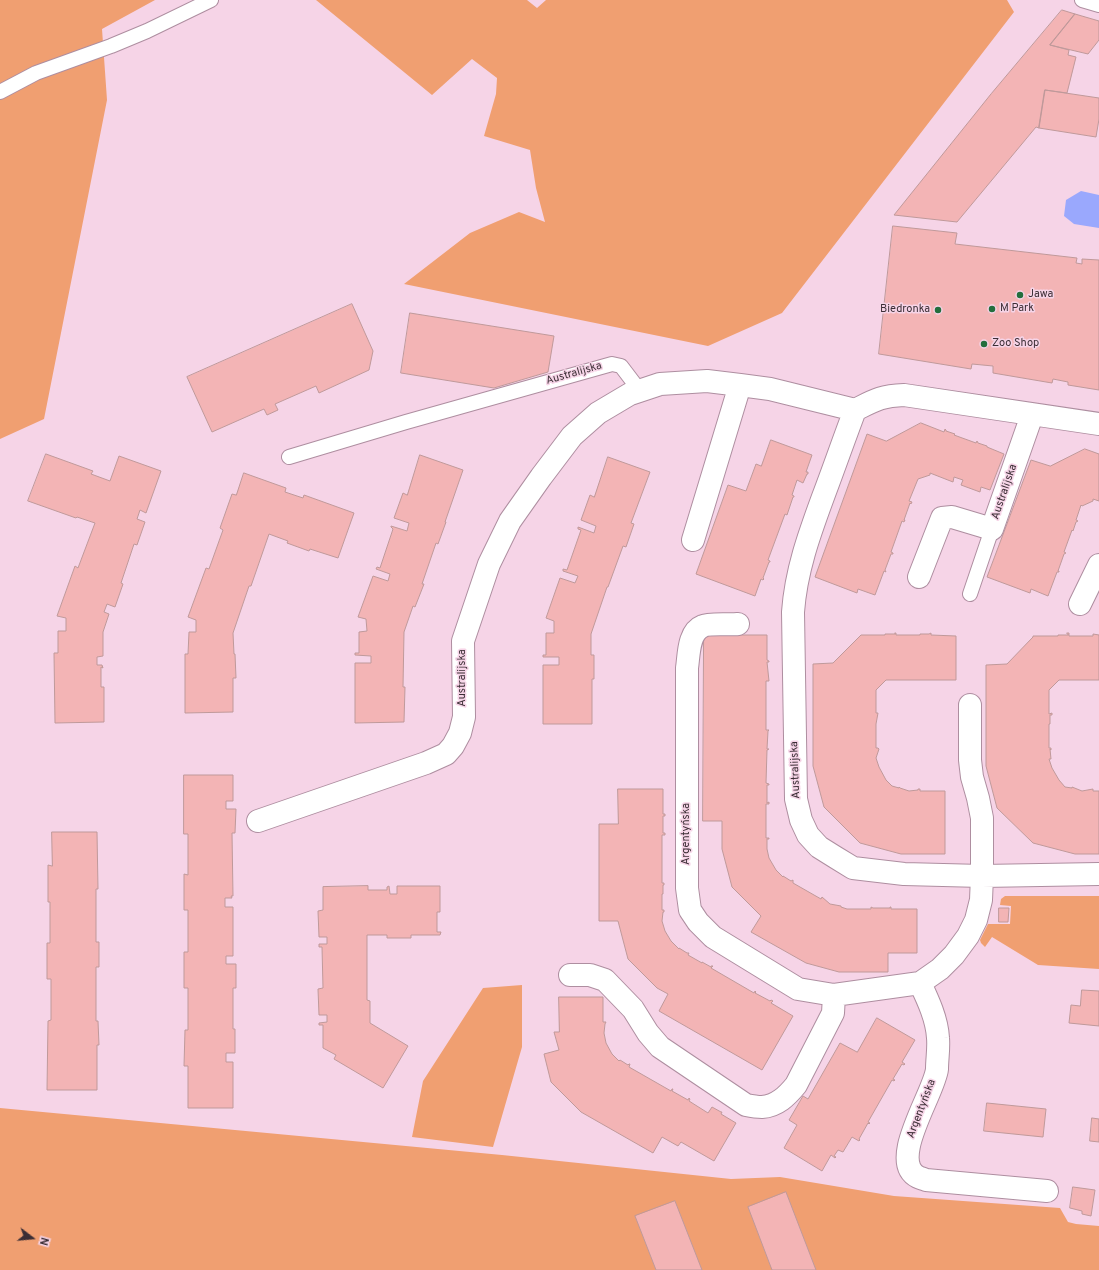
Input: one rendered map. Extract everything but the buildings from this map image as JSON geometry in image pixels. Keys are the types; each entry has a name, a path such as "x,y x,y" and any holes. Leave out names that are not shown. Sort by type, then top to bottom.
{"street":[{"name":"Australijska","path":"258,821 426,763 446,754 453,746 460,733 464,716 463,641 489,564 510,521 572,436 598,413 630,394 660,384 707,381 770,389 855,410 808,538 800,567 793,612 796,799 801,820 808,835 819,847 854,868 904,874 982,876 1099,874"},
{"path":"693,540 740,385"},
{"path":"855,410 886,396 904,395 1099,424"},
{"name":"Australijska","path":"919,577 942,518 952,517 992,529 1032,414"},
{"path":"1080,604 1099,565"},
{"name":"Argentyńska","path":"738,624 704,626 694,632 690,646 687,668 687,880 690,910 698,922 713,937 798,989 834,995 920,983 940,969 954,955 968,936 978,914 981,900 982,876 982,818 972,777 970,760 970,706"},
{"path":"570,975 590,975 605,980 633,1009 648,1033 660,1047 746,1105 762,1107 775,1104 788,1095 796,1085 833,1013 834,995"},
{"name":"Argentyńska","path":"920,983 933,1014 938,1038 936,1071 908,1143 906,1158 910,1170 917,1177 926,1180 1047,1191"}],"lane":[{"path":"0,92 36,73 132,37 211,0"},
{"path":"1082,0 1099,5"},
{"name":"Australijska","path":"289,457 413,420 612,364 621,366 640,391"},
{"path":"970,594 992,529"}],"shaded area":[{"path":"0,0 155,0 102,29 107,100 44,419 0,439"},
{"path":"316,0 527,0 537,8 546,0 1007,0 1014,12 782,313 708,346 404,284 470,233 519,212 545,222 536,188 530,150 484,136 496,94 497,78 472,59 432,95"},
{"path":"1005,896 1099,896 1099,969 1038,965 992,937 985,947 980,940 988,924 1010,924 1011,906 1000,905 1001,899"},
{"path":"522,985 522,1047 493,1147 412,1137 423,1081 483,988"},
{"path":"0,1108 502,1155 731,1179 780,1177 894,1196 1060,1208 1068,1222 1099,1226 1099,1270 0,1270"}],"water":[{"path":"1081,191 1099,195 1099,228 1074,224 1064,216 1066,200"}],"place":[{"name":"Jawa","path":"1020,295"},
{"name":"M Park","path":"992,309"},
{"name":"Biedronka","path":"938,310"},
{"name":"Zoo Shop","path":"984,344"}]}
